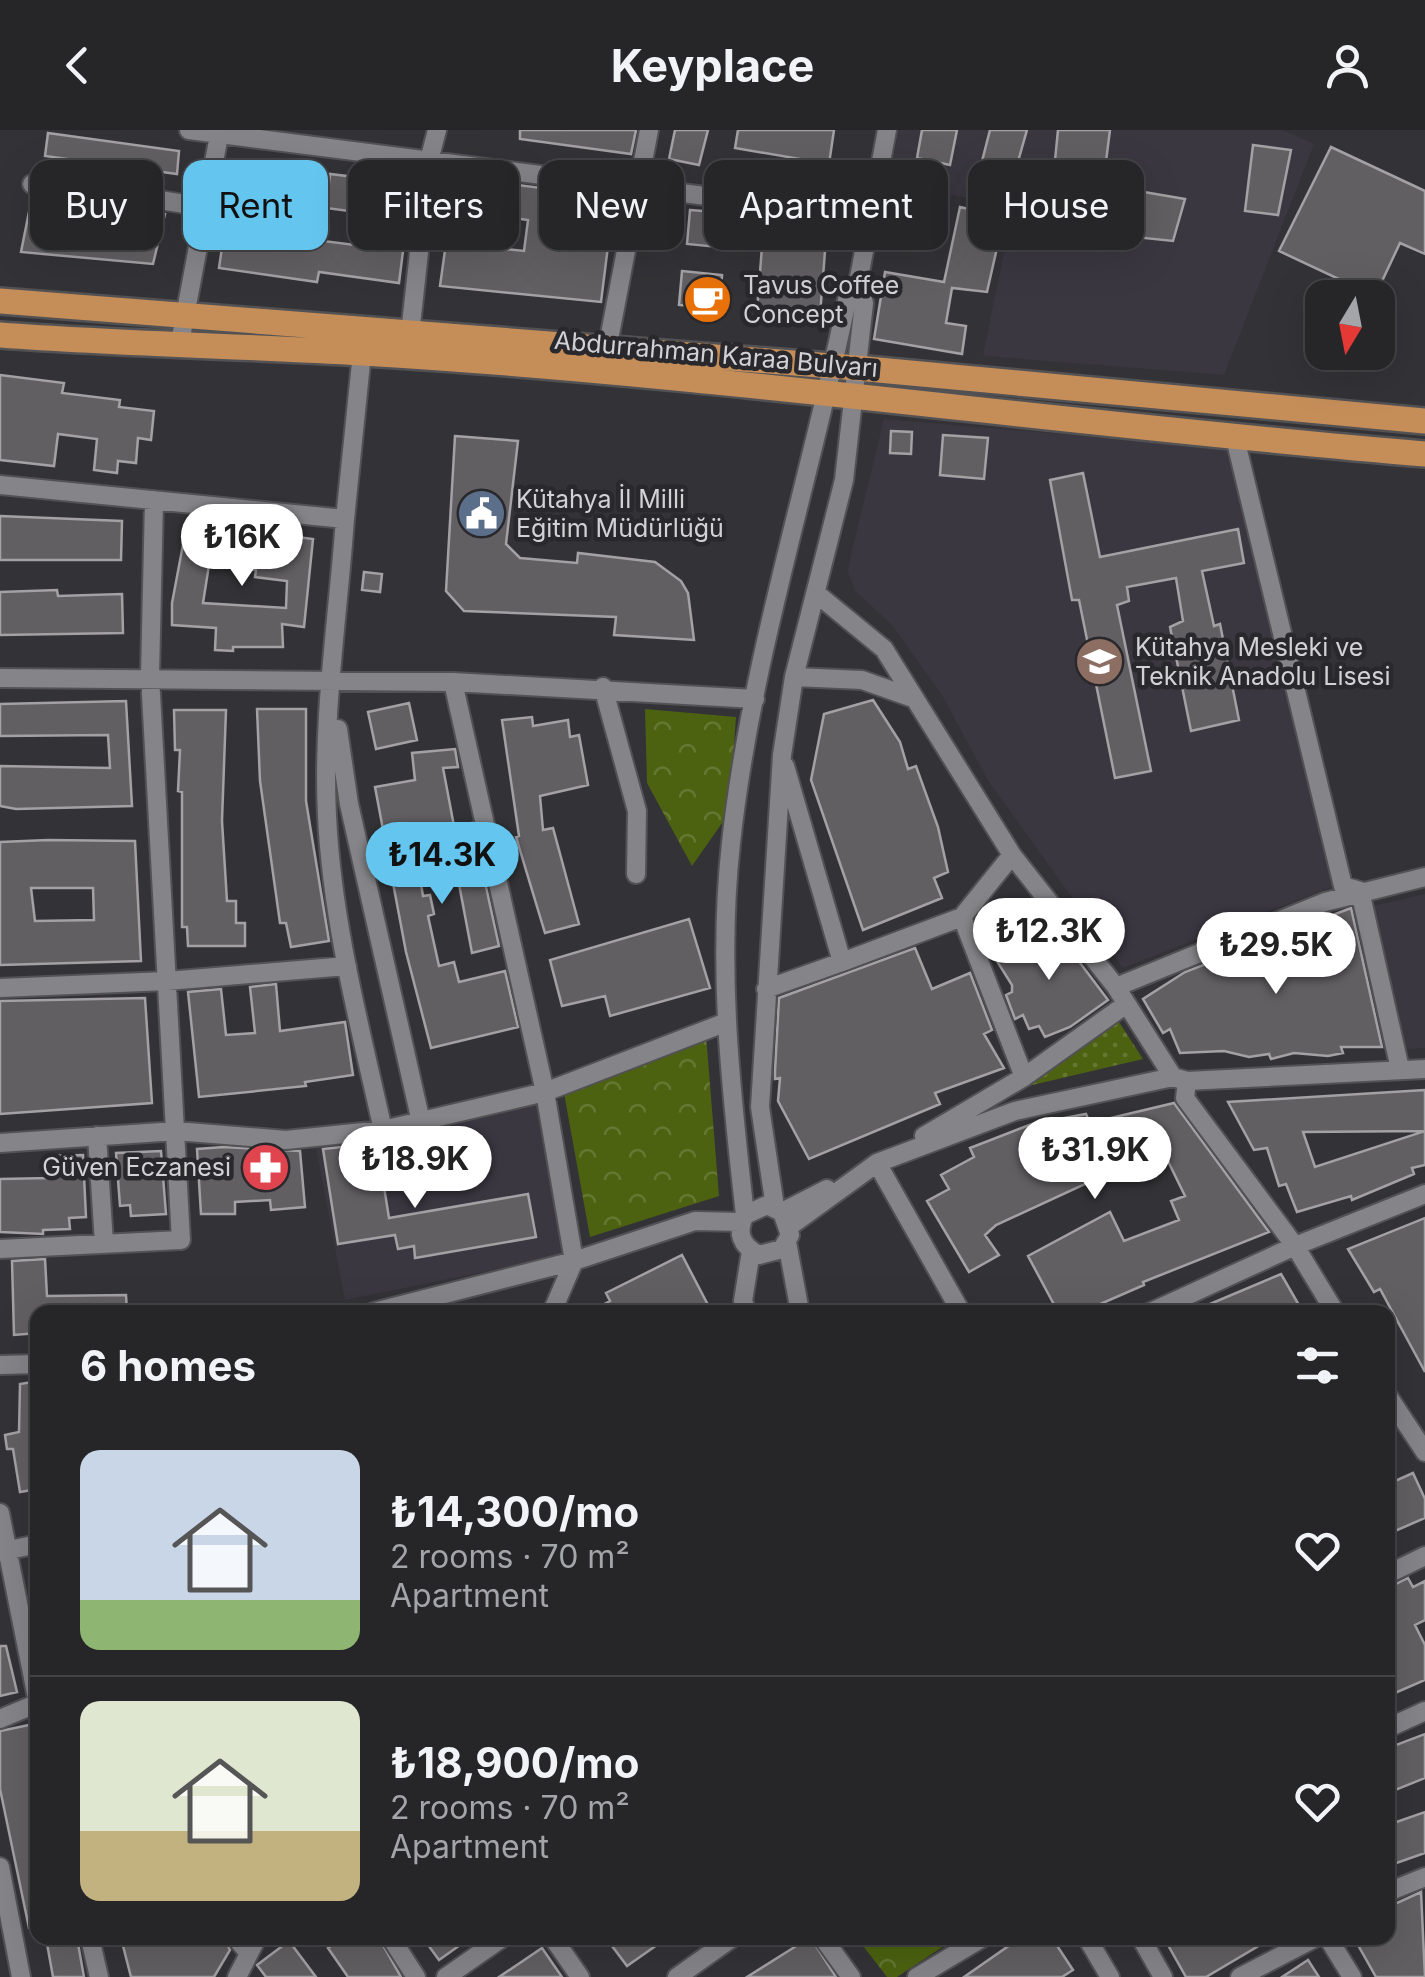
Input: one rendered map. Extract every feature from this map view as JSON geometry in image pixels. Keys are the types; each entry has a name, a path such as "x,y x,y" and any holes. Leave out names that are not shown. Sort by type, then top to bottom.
{"main road":[{"name":"Abdurrahman Karaa Bulvarı","path":"0,301 845,368 1425,422"},
{"name":"Abdurrahman Karaa Bulvarı","path":"0,335 179,348 362,353 827,393 1235,438 1425,454"}],"street":[{"path":"188,130 428,160 436,130"},
{"path":"643,160 649,130"},
{"path":"881,160 887,130"},
{"path":"214,160 220,132"},
{"path":"179,348 196,250"},
{"path":"410,334 419,250"},
{"path":"607,350 626,250"},
{"path":"745,1305 748,1248 724,1023 731,844 755,699 827,393 845,368 864,303 858,283 864,250"},
{"path":"362,353 330,679 327,816 347,966 383,1130"},
{"path":"799,1305 760,1106 782,755 794,677 844,480 854,396 845,368"},
{"path":"1235,438 1343,886 1360,892"},
{"path":"0,485 345,519"},
{"path":"0,1250 181,1240 150,676 154,500"},
{"path":"816,594 884,649 910,698 1012,855 1116,987 1125,1006 1180,1079 1185,1098 1295,1246 1331,1305"},
{"path":"0,678 150,676 453,682 603,687 755,699"},
{"path":"794,677 862,680 910,698"},
{"path":"330,679 349,804 420,1122"},
{"path":"453,682 546,1092 574,1262 555,1305"},
{"path":"603,687 637,810 636,874"},
{"path":"782,755 842,962"},
{"path":"766,989 962,917 1012,855"},
{"path":"1116,987 1360,892 1425,877"},
{"path":"1360,892 1400,1070"},
{"path":"962,917 1024,1078"},
{"path":"0,988 167,981 347,966"},
{"path":"695,1222 748,1248 775,1253 783,1222 1024,1078 1125,1006"},
{"path":"0,1143 176,1131 286,1140 383,1130 546,1092 724,1023"},
{"path":"877,1163 1015,1111 1180,1079 1425,1069"},
{"path":"97,1136 104,1243"},
{"path":"877,1163 957,1305"},
{"path":"1166,1305 1295,1246 1425,1194"},
{"path":"402,1305 574,1262 695,1222 743,1218 759,1206 783,1222"},
{"path":"0,1366 30,1364"},
{"path":"1395,1407 1425,1452"},
{"path":"0,1513 2,1552 30,1673"},
{"path":"2,1552 30,1546"},
{"path":"1395,1571 1425,1556"},
{"path":"0,1719 30,1706"},
{"path":"1395,1725 1425,1711"},
{"path":"0,1868 20,1977"},
{"path":"1395,1889 1425,1877"},
{"path":"92,1945 99,1977"},
{"path":"237,1977 253,1945"},
{"path":"395,1945 416,1977"},
{"path":"446,1977 492,1945"},
{"path":"558,1945 580,1977"},
{"path":"678,1977 722,1945"},
{"path":"827,1945 851,1977"},
{"path":"917,1977 956,1945"},
{"path":"1091,1945 1110,1977"},
{"path":"1145,1945 1163,1977"},
{"path":"1240,1977 1301,1945"},
{"path":"1332,1945 1352,1977"}],"shaded area":[{"path":"899,130 1283,130 1314,144 1224,375 983,356 1004,250 1144,250 1144,160 968,160 968,198 948,194 948,160 893,160"},
{"name":"Kütahya Mesleki ve Teknik Anadolu Lisesi","path":"884,419 1233,449 1336,885 1123,968 989,782 943,697 892,625 855,591 848,572"},
{"path":"1425,894 1425,1048 1405,1049 1373,906"},
{"path":"538,1098 562,1256 345,1300 314,1137"}],"green space":[{"path":"645,709 736,717 729,813 692,866 647,783"},
{"path":"1117,1019 1143,1059 1028,1086"},
{"path":"706,1035 719,1196 590,1237 564,1093"},
{"path":"862,1945 945,1945 897,1977 887,1977"}],"building":[{"path":"520,130 636,130 631,154 520,139"},
{"path":"675,130 708,130 699,165 669,159"},
{"path":"738,130 834,130 830,160 806,160 735,148"},
{"path":"922,130 957,130 950,165 948,160 917,158"},
{"path":"990,130 1027,130 1018,160 982,160"},
{"path":"1058,130 1110,130 1106,160 1055,160"},
{"path":"48,133 179,151 177,174 163,172 163,160 74,160 45,156"},
{"path":"1253,145 1291,150 1278,215 1245,211"},
{"path":"1331,147 1425,191 1425,254 1400,243 1383,280 1341,280 1279,251"},
{"path":"330,174 348,176 348,211 328,208"},
{"path":"519,185 539,188 539,250 608,250 601,302 440,286 445,250 524,251 528,220 519,219"},
{"path":"1144,192 1185,199 1173,241 1144,238"},
{"path":"30,207 30,250 156,250 153,264 21,252"},
{"path":"960,207 968,209 968,250 997,250 987,292 952,288 946,323 966,326 962,354 874,339 885,272 944,282"},
{"path":"690,210 704,211 704,246 687,244"},
{"path":"328,242 348,244 348,250 403,251 399,283 319,272 317,282 219,268 222,250 328,250"},
{"path":"762,250 825,250 820,315 757,311"},
{"path":"682,271 722,275 720,309 679,305"},
{"path":"0,375 64,383 62,393 120,400 119,407 154,411 151,440 138,438 136,463 118,461 117,473 94,470 97,439 58,434 54,466 0,460"},
{"path":"891,431 912,432 911,454 890,453"},
{"path":"943,435 988,438 984,479 940,475"},
{"name":"Kütahya İl Milli Eğitim Müdürlüğü","path":"455,436 518,441 506,544 520,558 577,563 578,553 655,562 681,581 688,593 694,640 614,635 616,617 464,611 446,591"},
{"path":"1083,473 1100,557 1238,529 1244,563 1202,571 1214,626 1220,624 1239,720 1191,731 1170,627 1183,621 1176,578 1127,587 1129,601 1117,605 1151,771 1115,778 1079,600 1072,600 1050,480"},
{"path":"0,516 122,521 121,560 0,560"},
{"path":"185,534 288,545 289,536 313,539 304,627 282,624 283,647 215,650 216,628 172,625 172,603","holes":["209,565 256,570 255,577 287,581 286,608 203,603"]},
{"path":"364,572 382,574 380,592 362,590"},
{"path":"57,590 58,596 122,594 123,633 0,635 0,592"},
{"path":"873,700 900,742 908,769 916,766 938,827 948,872 934,878 942,898 863,930 811,780 824,714"},
{"path":"126,701 132,806 0,806 0,766 110,768 108,735 0,736 0,704"},
{"path":"409,703 417,740 376,749 368,712"},
{"path":"257,709 306,709 306,801 329,941 291,947 286,923 280,923 260,781"},
{"path":"174,710 226,710 222,821 227,901 236,901 236,923 245,923 245,946 188,946 187,927 182,927 182,792 178,791 180,750 175,750"},
{"path":"532,717 533,726 568,720 570,737 579,735 588,785 540,796 543,830 553,828 579,924 545,933 516,837 519,836 502,720"},
{"path":"455,749 458,767 443,768 454,826 472,823 499,946 472,953 449,831 413,837 423,896 430,895 434,914 428,916 439,966 454,962 459,982 505,971 518,1027 431,1048 406,952 375,787 415,780 412,753"},
{"path":"135,841 141,961 0,965 0,842","holes":["31,888 93,888 94,920 35,921"]},
{"path":"1351,908 1382,1047 1341,1047 1343,1053 1328,1056 1294,1053 1271,1059 1269,1054 1249,1057 1224,1051 1180,1053 1170,1029 1163,1033 1143,999 1185,972"},
{"path":"689,919 710,988 610,1016 605,996 562,1006 550,960"},
{"path":"1050,923 1108,1000 1070,1027 1045,1037 1039,1026 1029,1029 1023,1015 1015,1019 1006,995 1012,992 1012,985 995,958"},
{"path":"915,948 932,989 970,973 992,1030 984,1034 1004,1068 935,1093 940,1104 809,1159 778,1101 780,1078 775,1079 775,1071 779,998"},
{"path":"276,984 280,1031 345,1022 353,1075 305,1082 306,1086 199,1097 188,992 221,989 226,1035 255,1033 250,987"},
{"path":"145,998 152,1103 0,1114 0,1001"},
{"path":"1425,1090 1425,1131 1425,1165 1412,1168 1414,1174 1352,1200 1351,1196 1297,1212 1286,1184 1279,1186 1267,1148 1254,1150 1228,1102","holes":["1425,1131 1315,1167 1303,1132"]},
{"path":"1174,1103 1269,1232 1143,1282 1144,1285 1098,1305 1054,1305 1028,1256 1110,1212 1124,1241 1179,1220 1171,1201 1185,1196 1164,1153 1093,1174 1096,1179 996,1225 985,1235 999,1255 969,1272 927,1201 949,1189 941,1175 974,1157 970,1148 1032,1124 1086,1114 1090,1123"},
{"path":"377,1143 389,1218 528,1194 536,1237 415,1258 414,1246 398,1249 395,1235 338,1244 323,1149"},
{"path":"197,1149 300,1151 305,1207 271,1210 270,1200 235,1202 235,1214 201,1214"},
{"path":"161,1151 166,1214 131,1216 130,1205 120,1206 116,1153"},
{"path":"83,1155 86,1217 69,1218 70,1229 43,1230 43,1234 0,1232 0,1179 51,1178 51,1156"},
{"path":"1425,1218 1425,1372 1395,1317 1395,1305 1389,1305 1380,1289 1374,1292 1348,1249"},
{"path":"682,1255 708,1305 602,1305 610,1301 606,1293"},
{"path":"45,1259 47,1296 126,1295 127,1305 30,1305 30,1334 14,1335 12,1261"},
{"path":"1281,1274 1299,1305 1208,1305"},
{"path":"30,1382 30,1490 20,1492 13,1449 7,1449 5,1435 19,1432 20,1384"},
{"path":"1413,1473 1425,1499 1425,1518 1395,1531 1395,1481"},
{"path":"1408,1578 1413,1587 1425,1581 1425,1620 1415,1625 1425,1645 1425,1680 1395,1693 1395,1584"},
{"path":"0,1646 6,1646 17,1692 0,1696"},
{"path":"29,1725 30,1729 30,1928 0,1789 0,1731"},
{"path":"1425,1734 1425,1778 1395,1790 1395,1745"},
{"path":"1425,1812 1425,1853 1395,1864 1395,1823"},
{"path":"1421,1892 1425,1977 1376,1977 1358,1945 1395,1945 1395,1904"},
{"path":"47,1945 78,1945 84,1977 53,1977"},
{"path":"123,1945 228,1945 230,1950 214,1977 131,1977"},
{"path":"284,1945 292,1945 316,1977 266,1977 257,1965"},
{"path":"383,1945 401,1977 348,1977 328,1948"},
{"path":"428,1945 460,1945 439,1960"},
{"path":"611,1945 657,1945 627,1966"},
{"path":"798,1945 815,1945 836,1977 747,1977"},
{"path":"1010,1945 1057,1945 1073,1970 1062,1977 964,1977"},
{"path":"1168,1945 1260,1945 1206,1977 1186,1977"},
{"path":"542,1948 562,1977 499,1977"},
{"path":"1308,1960 1319,1977 1282,1977"}],"place":[{"name":"Tavus Coffee Concept","path":"708,299"},
{"name":"Kütahya İl Milli Eğitim Müdürlüğü","path":"481,513"},
{"name":"Kütahya Mesleki ve Teknik Anadolu Lisesi","path":"1100,661"},
{"name":"Güven Eczanesi","path":"266,1167"}]}
